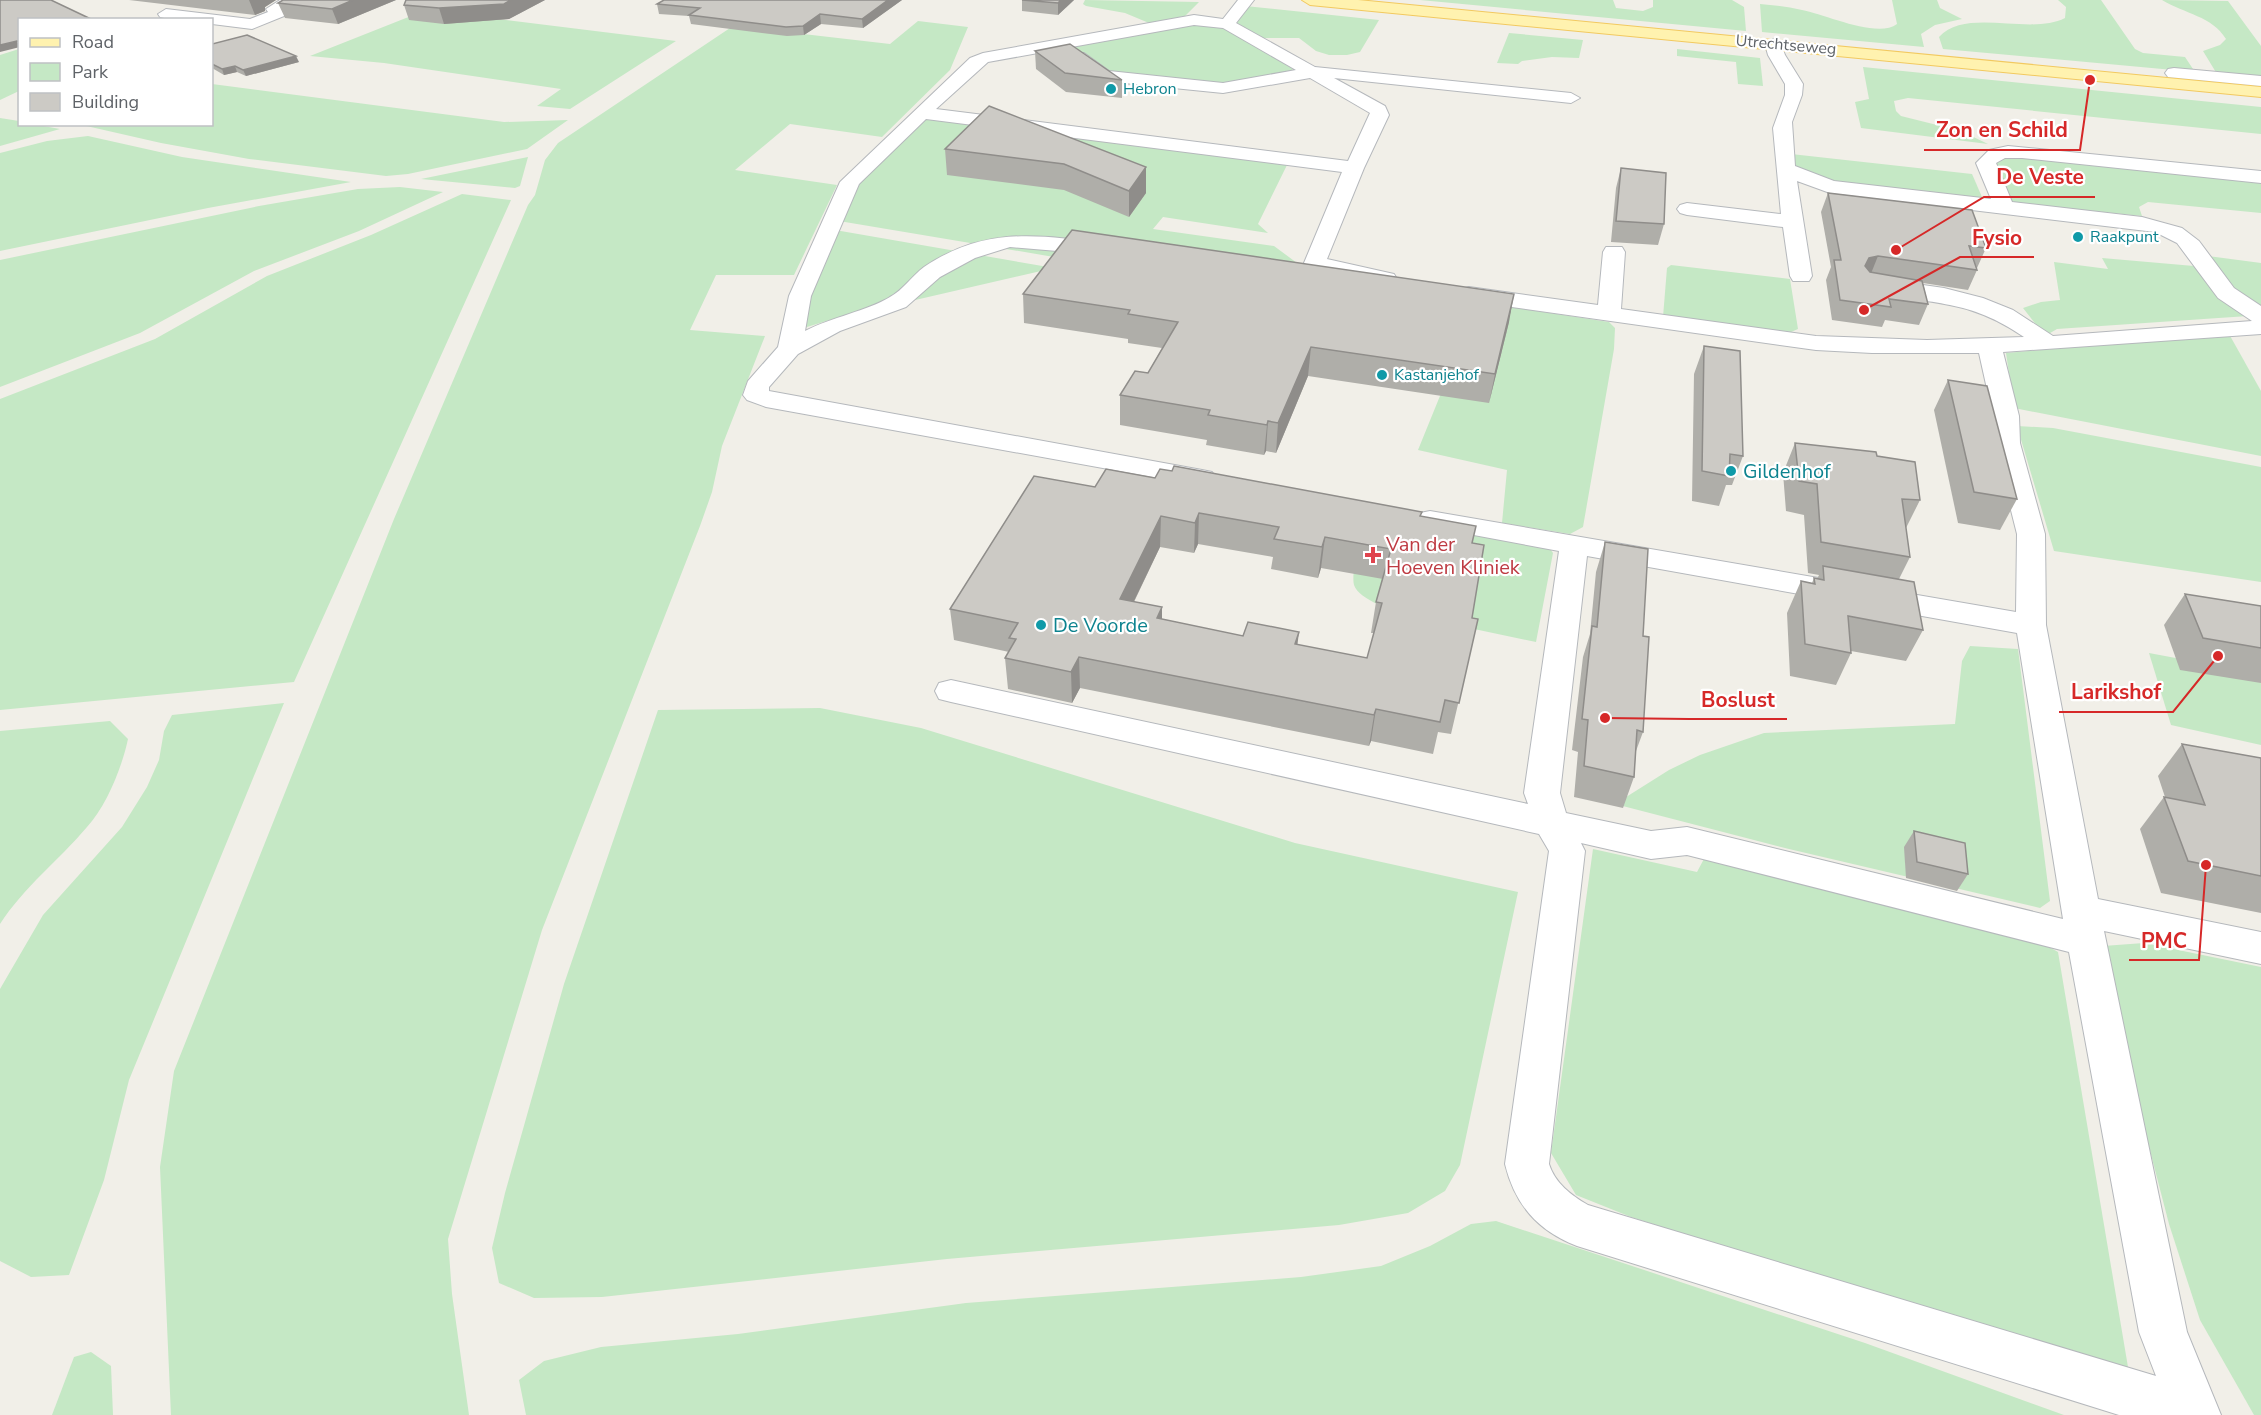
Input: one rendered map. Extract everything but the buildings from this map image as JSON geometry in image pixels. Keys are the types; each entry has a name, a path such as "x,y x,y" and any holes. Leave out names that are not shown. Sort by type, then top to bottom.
{"main road":[{"name":"Utrechtseweg","path":"1310,0 1369,3 2261,92"}],"street":[{"path":"213,20 252,24 284,11 274,9 292,0"},
{"path":"1227,24 1246,0"},
{"path":"1194,20 1210,3"},
{"path":"165,14 200,18"},
{"path":"790,349 800,296 850,182 976,62 994,56 1194,20 1227,24 1379,110 1380,115 1354,168 1315,263"},
{"path":"1059,44 1104,75 1116,77 1223,88 1311,71 1570,98"},
{"path":"1773,44 1776,57 1789,73 1794,84 1794,95 1782,124 1785,169 1801,276"},
{"path":"2174,73 2261,81"},
{"path":"922,113 1354,168"},
{"path":"2004,207 1986,163 1989,157 1999,153 2035,153 2261,177"},
{"path":"1785,169 1830,187 2142,223 2181,234 2189,240 2221,288 2261,316"},
{"path":"1789,194 1830,187"},
{"path":"1687,209 1793,222"},
{"path":"1128,252 1028,241 986,246 946,263 898,302 832,326 790,349 758,386 756,395 766,399 1222,482"},
{"path":"1609,315 1614,252"},
{"path":"1291,262 1315,263 1405,291 1329,288"},
{"path":"1870,285 1924,291 1982,306 2005,315 2048,343"},
{"path":"1444,294 1486,297 1826,344 1866,347 1990,347 2261,327"},
{"path":"1990,347 2006,416 2007,443 2031,534 2031,625 2084,926 2163,1332 2195,1414"},
{"path":"1410,515 2031,625"},
{"path":"1574,545 1542,793 1551,824 1567,851 1527,1164 1530,1181 1554,1211 1577,1224 2195,1414"},
{"path":"951,691 1651,845 1687,841 2084,926 2261,948"}],"green space":[{"path":"1085,0 1199,2 1185,16 1149,23 1125,13 1086,6 1083,4"},
{"path":"1420,0 1613,0 1616,8 1643,11 1653,7 1653,0 1732,0 1744,7 1746,31"},
{"path":"1892,0 1937,0 1940,8 1962,19 1935,25 1921,34 1924,47 1762,32 1760,4 1812,12 1877,29 1897,24"},
{"path":"2058,0 2101,0 2135,49 2143,53 2185,57 2195,72 1943,49 1939,37 1951,28 1965,24 2051,23 2065,18 2066,7"},
{"path":"2162,0 2228,1 2261,46 2261,78 2217,74 2203,51 2220,45 2226,39 2206,20"},
{"path":"1245,6 1379,20 1360,52 1329,55 1316,51 1299,38 1260,38 1233,22"},
{"path":"411,16 473,16 676,41 570,109 537,106 561,89 384,63 310,56"},
{"path":"918,21 968,27 950,70 882,137 790,124 735,170 837,185 794,275 716,275 690,330 765,336 722,446 712,492 700,526 542,930 448,1239 452,1294 469,1415 171,1415 160,1167 174,1071 394,519 528,205 535,195 545,160 558,143 733,26 890,44"},
{"path":"1192,23 1220,26 1294,68 1290,72 1223,83 1105,71 1071,47 1080,42"},
{"path":"1509,33 1583,40 1579,58 1552,57 1522,61 1518,64 1497,63"},
{"path":"18,49 18,91 0,100 0,55"},
{"path":"1677,49 1760,58 1763,86 1738,84 1736,62 1677,56"},
{"path":"1863,67 2261,107 2261,134 1908,98 1894,101 1896,111 1901,116 1961,131 1988,144 1861,128 1855,102 1869,99"},
{"path":"213,84 504,122 568,120 527,149 408,174 386,176 249,159 161,143 86,126 213,126"},
{"path":"925,117 1288,163 1258,224 1268,233 1163,217 1153,229 1274,246 1297,263 1084,262 839,221 859,178"},
{"path":"0,118 18,121 18,126 44,126 60,129 0,146"},
{"path":"88,136 182,157 351,182 208,208 0,251 0,153 47,141"},
{"path":"2012,153 2261,180 2261,213 2148,202 2139,207 2142,216 2005,202 1995,158"},
{"path":"1791,154 1972,174 1982,197 1977,200 1836,185 1797,169"},
{"path":"528,157 520,186 515,188 421,179"},
{"path":"400,187 443,192 359,231 254,271 140,333 0,387 0,260 259,206 358,189"},
{"path":"462,194 511,200 294,682 0,710 0,399 155,339 267,276 371,235"},
{"path":"835,230 1054,268 833,319 794,331"},
{"path":"2208,256 2261,263 2261,309 2229,287"},
{"path":"2102,258 2194,266 2213,291 2248,316 2057,329 2045,336 2023,308 2041,302 2060,300 2054,262 2108,269"},
{"path":"1671,265 1790,279 1798,329 1791,332 1663,317 1667,268"},
{"path":"1491,304 1609,322 1615,328 1614,349 1583,527 1570,534 1502,523 1507,470 1418,450 1455,359"},
{"path":"2229,334 2261,391 2261,456 2014,408 2006,353"},
{"path":"2017,426 2053,428 2261,467 2261,582 2054,551"},
{"path":"1371,516 1548,546 1553,553 1536,642 1408,615 1378,604 1363,595 1354,585 1353,578 1359,550"},
{"path":"1970,646 2018,649 2050,901 2040,908 1789,849 1615,804 1669,770 1700,755 1764,733 1955,724 1962,661"},
{"path":"2149,653 2261,674 2261,745 2171,725"},
{"path":"284,703 129,1080 104,1180 69,1275 31,1277 0,1261 0,989 43,915 122,827 147,787 159,760 164,731 172,715"},
{"path":"820,708 921,728 1295,843 1518,892 1460,1165 1445,1191 1408,1213 1339,1225 947,1259 602,1297 534,1298 499,1283 492,1248 505,1193 564,984 658,710"},
{"path":"110,721 128,739 118,773 107,797 87,827 20,898 0,924 0,731"},
{"path":"1593,849 1697,872 1705,857 2040,942 2058,952 2128,1367 2055,1353 1631,1217 1576,1195 1551,1153"},
{"path":"2144,943 2261,967 2261,1415 2254,1415 2200,1320 2169,1224 2133,1085 2103,946"},
{"path":"1496,1221 1865,1343 2064,1415 526,1415 519,1380 544,1361 601,1347 738,1334 966,1303 1301,1277 1381,1266 1430,1246 1471,1224"},
{"path":"91,1352 111,1366 113,1415 52,1415 74,1357"}],"place":[{"name":"Zon en Schild","path":"2090,80"},
{"name":"Hebron","path":"1111,89"},
{"name":"Raakpunt","path":"2078,237"},
{"name":"De Veste","path":"1896,250"},
{"name":"Fysio","path":"1864,310"},
{"name":"Kastanjehof","path":"1382,375"},
{"name":"Gildenhof","path":"1731,471"},
{"name":"Van der Hoeven Kliniek","path":"1373,555"},
{"name":"De Voorde","path":"1041,625"},
{"name":"Larikshof","path":"2218,656"},
{"name":"Boslust","path":"1605,718"},
{"name":"PMC","path":"2206,865"}]}
